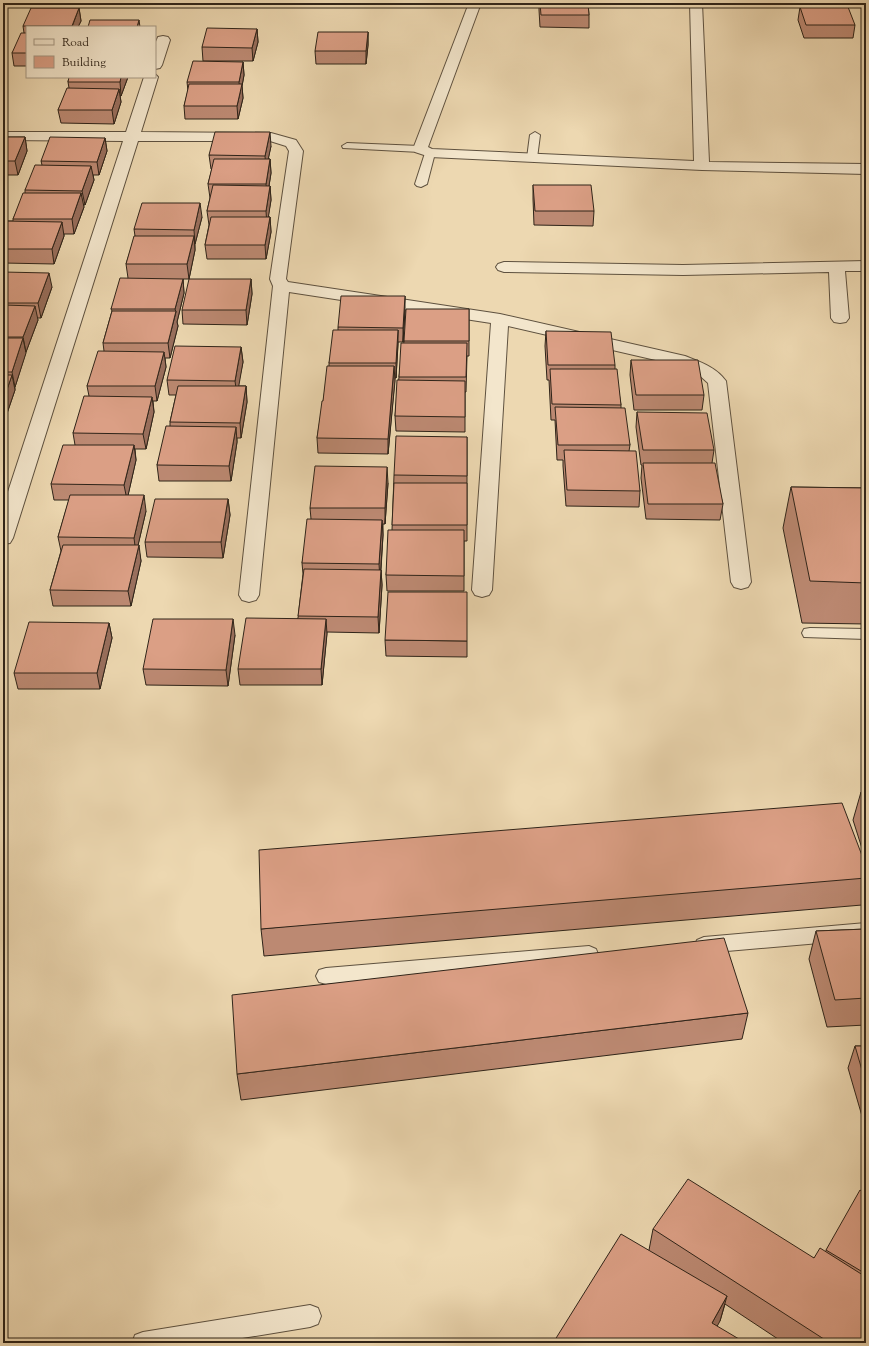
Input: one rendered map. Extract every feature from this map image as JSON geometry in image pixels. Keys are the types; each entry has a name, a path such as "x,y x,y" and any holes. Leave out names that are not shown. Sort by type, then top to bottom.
{"street":[{"path":"476,3 425,151 532,158 702,166 866,169"},
{"path":"696,3 702,166"},
{"path":"156,62 163,40"},
{"path":"3,538 134,135 151,78"},
{"path":"3,136 134,135 271,137 291,142 296,152 278,279 281,286 249,595"},
{"path":"837,266 840,318"},
{"path":"504,267 682,270 866,266"},
{"path":"281,286 500,319 679,360 704,370 717,381 741,582"},
{"path":"482,590 500,319"}],"lane":[{"path":"532,158 535,135"},
{"path":"347,146 425,151 422,184"},
{"path":"810,633 866,634"},
{"path":"683,946 866,931"},
{"path":"326,976 604,953"},
{"path":"143,1343 310,1316"}],"building":[{"path":"540,3 588,3 589,15 541,15"},
{"path":"800,7 848,7 855,25 806,25"},
{"path":"31,8 79,8 72,26 23,26"},
{"path":"90,20 139,20 137,26 88,26"},
{"path":"207,28 257,29 252,48 202,47"},
{"path":"318,32 368,32 366,51 315,51"},
{"path":"21,33 26,33 26,53 12,53"},
{"path":"193,61 243,62 239,82 187,82"},
{"path":"69,78 121,78 120,82 68,82"},
{"path":"189,84 242,84 237,106 184,106"},
{"path":"67,88 119,89 112,110 58,110"},
{"path":"215,132 270,132 265,156 209,155"},
{"path":"3,137 25,137 15,161 3,161"},
{"path":"50,137 105,138 97,162 41,161"},
{"path":"214,159 270,159 266,184 208,184"},
{"path":"35,165 91,166 82,191 25,190"},
{"path":"213,185 270,186 266,211 207,211"},
{"path":"533,185 591,185 594,211 535,211"},
{"path":"23,193 81,193 72,219 13,219"},
{"path":"142,203 200,203 194,230 134,229"},
{"path":"211,217 270,217 265,245 205,245"},
{"path":"3,221 62,222 52,249 3,249"},
{"path":"134,236 194,236 187,264 126,264"},
{"path":"3,272 49,273 38,303 3,303"},
{"path":"120,278 183,279 175,309 111,309"},
{"path":"189,279 251,279 246,310 182,310"},
{"path":"341,296 405,296 403,328 338,327"},
{"path":"3,305 35,306 23,337 3,337"},
{"path":"406,309 469,309 469,341 404,341"},
{"path":"112,311 176,311 168,343 103,343"},
{"path":"333,330 398,330 396,363 329,363"},
{"path":"546,331 611,332 615,365 548,365"},
{"path":"3,338 23,338 12,372 3,372"},
{"path":"401,343 467,343 466,377 399,377"},
{"path":"175,346 241,347 235,381 167,380"},
{"path":"98,351 164,352 155,386 87,386"},
{"path":"631,360 698,360 704,395 636,395"},
{"path":"327,366 394,366 388,439 317,438"},
{"path":"550,369 617,369 621,405 552,404"},
{"path":"3,375 12,375 3,401"},
{"path":"397,380 465,381 465,417 395,416"},
{"path":"178,386 246,386 240,423 170,422"},
{"path":"84,396 152,397 143,434 73,433"},
{"path":"555,407 625,408 630,445 558,445"},
{"path":"637,412 707,413 714,450 643,450"},
{"path":"166,426 236,427 229,466 157,465"},
{"path":"396,436 467,437 467,476 394,475"},
{"path":"63,445 134,445 124,485 51,484"},
{"path":"564,450 636,451 640,491 567,490"},
{"path":"643,463 715,463 723,504 648,504"},
{"path":"315,466 387,467 385,508 310,508"},
{"path":"394,483 467,483 467,525 392,525"},
{"path":"791,487 866,488 866,583 810,581"},
{"path":"70,495 144,495 134,538 58,537"},
{"path":"155,499 228,499 221,542 145,542"},
{"path":"307,519 382,520 379,564 302,563"},
{"path":"388,530 464,530 464,576 386,575"},
{"path":"63,545 139,545 128,591 50,590"},
{"path":"304,569 381,570 378,617 298,616"},
{"path":"388,592 467,592 467,641 385,640"},
{"path":"246,618 326,619 321,669 238,669"},
{"path":"153,619 233,619 226,670 143,669"},
{"path":"29,622 109,623 97,673 14,673"},
{"path":"866,791 866,809 861,792"},
{"path":"842,803 866,866 866,878 261,929 259,850"},
{"path":"866,929 866,998 835,1000 816,931"},
{"path":"724,938 748,1013 237,1074 232,995"},
{"path":"855,1046 866,1046 866,1084"},
{"path":"688,1179 814,1258 820,1248 866,1277 866,1343 830,1343 653,1229"},
{"path":"860,1190 866,1194 866,1274 826,1250"},
{"path":"621,1234 727,1296 712,1323 744,1342 553,1343"}]}
